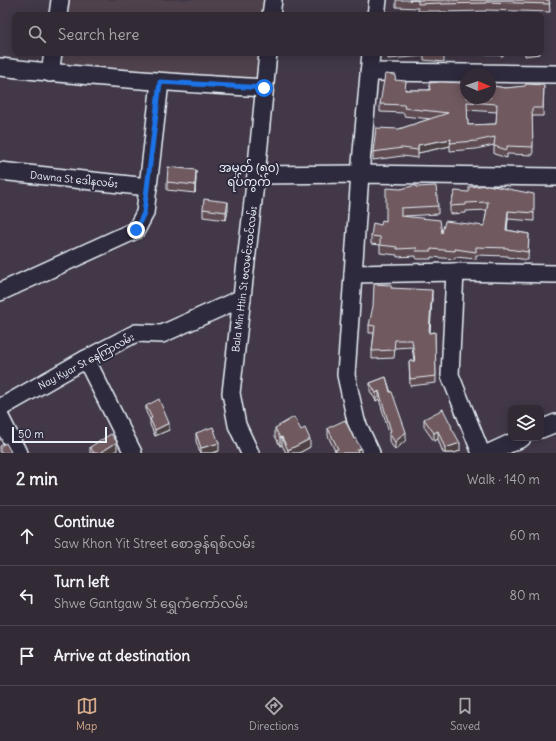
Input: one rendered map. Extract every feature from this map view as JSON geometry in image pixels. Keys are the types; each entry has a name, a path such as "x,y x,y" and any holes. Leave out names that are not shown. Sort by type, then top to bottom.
{"street":[{"path":"58,12 60,0"},
{"path":"271,12 273,0"},
{"path":"376,12 378,0"},
{"path":"50,73 53,56"},
{"name":"Bala Min Htin St ဗလမင်းထင်လမ်း","path":"250,453 237,425 231,394 256,175 268,56"},
{"path":"371,56 360,174 346,375 356,421 371,453"},
{"path":"0,67 50,73 160,82 264,88"},
{"path":"368,72 556,74"},
{"path":"0,292 136,230 144,213 160,82"},
{"name":"Dawna St ဒေါနလမ်း","path":"0,171 148,187"},
{"path":"256,175 360,174 556,177"},
{"path":"353,274 455,272 556,274"},
{"path":"455,272 450,374 481,453"},
{"name":"Nay Kyar St နေကြာလမ်း","path":"0,408 86,359 136,333 162,334 242,298"},
{"path":"86,359 133,453"},
{"path":"0,418 18,453"},
{"path":"544,429 556,423"},
{"path":"490,453 516,441"}],"shaded area":[{"path":"69,0 265,0 264,12 67,12"},
{"path":"62,56 260,56 256,83 61,65"}],"building":[{"path":"418,0 549,0 550,4 486,2 418,4"},
{"path":"385,74 396,75 395,80 406,81 405,90 430,90 429,83 460,83 460,104 467,104 468,125 496,124 496,86 505,88 525,86 526,84 544,85 543,108 532,108 533,147 507,146 507,150 494,146 495,137 476,141 450,143 451,139 418,145 418,150 402,148 373,152 376,128 399,129 448,113 404,108 405,105 380,104"},
{"path":"168,167 196,170 195,185 167,182"},
{"path":"416,185 416,187 436,186 438,206 401,208 401,216 440,220 442,233 445,221 484,226 488,202 466,203 466,205 450,206 455,191 469,192 469,187 488,185 534,194 534,213 508,211 506,230 529,234 528,252 508,248 476,247 476,252 455,249 455,251 431,249 431,251 416,251 417,248 397,249 397,247 380,245 380,237 371,236 373,223 381,225 382,220 386,221 386,188 401,189"},
{"path":"204,199 228,202 226,212 203,209"},
{"path":"374,284 391,285 391,288 432,290 429,333 435,332 436,376 410,379 409,361 415,361 412,340 395,340 394,350 372,351 375,326 369,325 373,306"},
{"path":"386,377 390,392 392,392 406,432 395,442 389,433 391,431 379,391 376,393 370,383"},
{"path":"159,399 169,423 155,430 150,419 152,418 146,406"},
{"path":"443,409 460,443 445,448 438,431 434,433 424,419"},
{"path":"294,417 301,430 305,428 310,439 288,450 282,437 280,438 275,428"},
{"path":"345,420 354,439 355,438 361,448 357,450 358,453 337,453 335,450 338,449 328,428"},
{"path":"213,427 219,443 201,448 196,433"},
{"path":"111,434 117,442 100,453 94,453 90,447"},
{"path":"6,443 11,452 0,453 0,446"}],"district":[{"name":"အမှတ် (၅၀) ရပ်ကွက်","path":"249,175"}],"route":[{"path":"136,230 144,213 160,82 264,88"}]}
